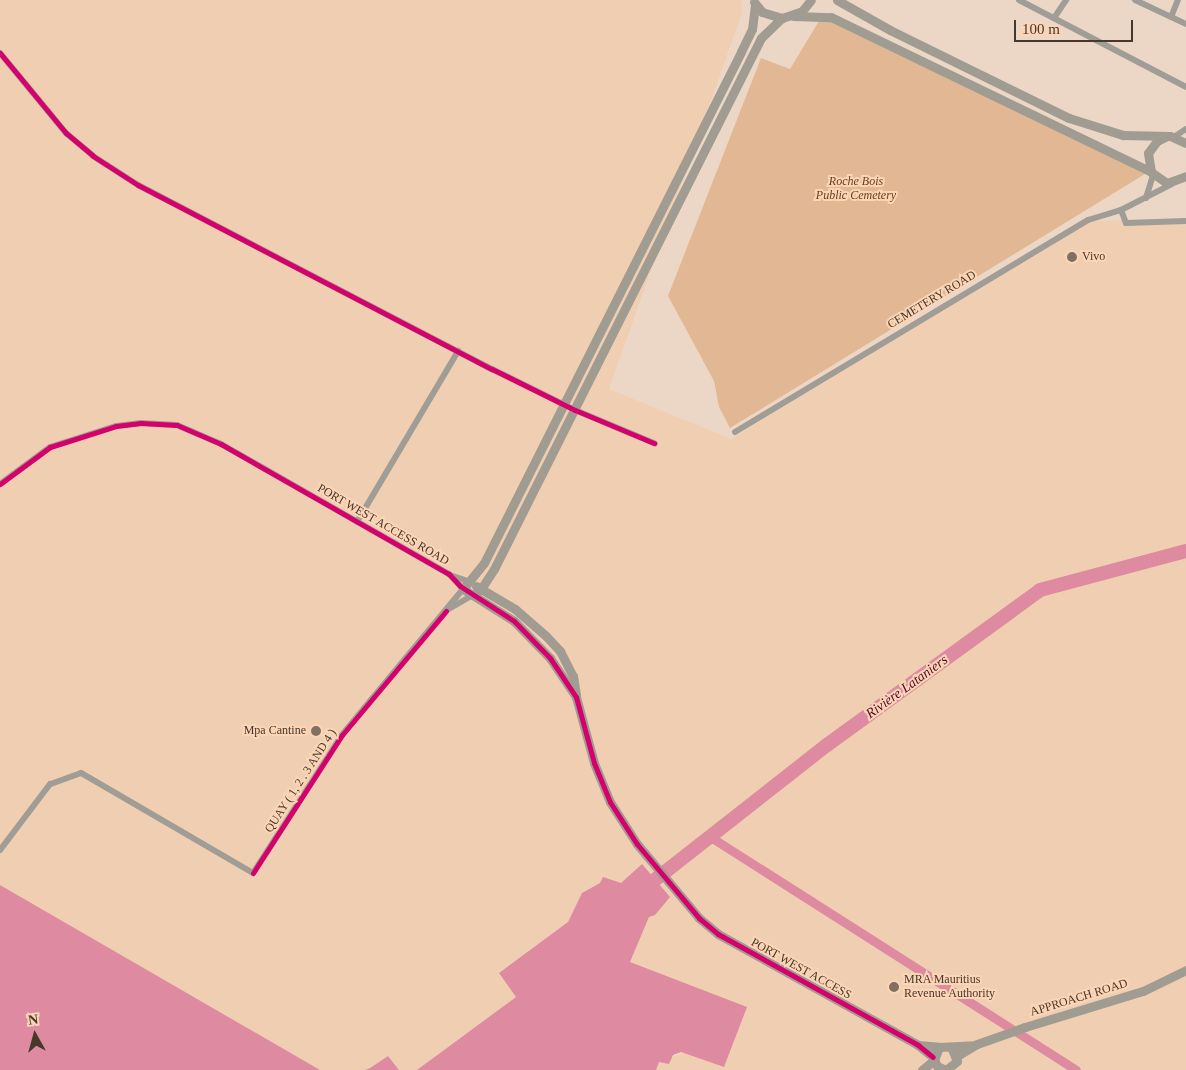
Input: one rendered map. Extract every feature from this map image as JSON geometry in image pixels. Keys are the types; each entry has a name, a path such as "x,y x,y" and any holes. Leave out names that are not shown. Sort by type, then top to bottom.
{"street":[{"path":"793,16 811,0"},
{"path":"838,0 890,30 1069,118 1123,134 1172,137 1186,143"},
{"path":"1019,0 1186,87"},
{"path":"1054,18 1066,0"},
{"path":"1135,0 1186,24"},
{"path":"1171,17 1178,0"},
{"path":"754,2 772,17 831,16 1167,183 1182,179"},
{"path":"467,585 484,563 741,52 752,29 754,2"},
{"path":"446,611 481,589 575,410 761,38 782,18"},
{"path":"0,53 66,133 93,156 138,185 563,404 654,444"},
{"path":"1146,198 1152,174 1147,161 1151,146 1186,129"},
{"name":"CEMETERY ROAD","path":"735,432 1088,220 1121,210 1182,179"},
{"path":"1121,210 1126,223 1186,221"},
{"path":"357,522 458,351"},
{"name":"PORT WEST ACCESS ROAD","path":"0,484 50,447 116,426 141,423 177,425 221,444 467,585"},
{"path":"467,585 481,589 515,609 554,645 573,676 576,697"},
{"path":"467,585 473,595 514,621 538,644 576,697"},
{"name":"QUAY ( 1, 2 . 3 AND 4 )","path":"0,850 50,784 81,773 254,873 342,735 467,585"},
{"name":"PORT WEST ACCESS","path":"576,697 594,763 610,802 637,844 681,900 718,934 918,1045"},
{"name":"APPROACH ROAD","path":"951,1047 977,1044 1025,1027 1143,991 1186,970"},
{"name":"APPROACH ROAD","path":"958,1056 977,1044"},
{"path":"918,1045 939,1048 951,1047 958,1056 956,1068 946,1070 935,1064 918,1045"},
{"path":"935,1064 939,1048"},
{"path":"922,1070 935,1064"}],"shaded area":[{"path":"0,0 741,0 742,13 609,389 731,439 1084,221 1186,219 1186,1070 656,1070 659,1062 686,1052 630,962 649,917 621,883 600,883 582,893 568,922 499,972 516,997 417,1070 399,1070 388,1056 365,1070 320,1070 0,885"},
{"path":"642,864 670,897 655,915 649,917 630,962 747,1007 724,1067 681,1052 673,1055 669,1064 659,1062 656,1070 417,1070 516,997 499,973 568,922 582,893 600,883 603,877 621,883"},
{"path":"0,885 320,1070 0,1070"},
{"path":"388,1056 399,1070 365,1070 370,1068"}],"green space":[{"name":"Roche Bois Public Cemetery","path":"822,16 1145,174 730,428 719,407 714,381 668,296 761,58 790,69"}],"waterway":[{"name":"Rivière Lataniers","path":"656,879 827,745 1040,590 1186,551"},
{"path":"709,836 1076,1070"}],"cycle path":[{"path":"0,53 66,133 93,156 138,185 492,369 575,410 654,443"},
{"path":"0,484 50,447 116,426 141,423 177,425 221,444 449,574 460,586 514,621 550,658 576,697 594,763 610,802 637,844 699,918 718,934 918,1045 933,1057"},
{"path":"253,873 342,735 446,611"}],"place":[{"name":"Vivo","path":"1072,257"},
{"name":"Mpa Cantine","path":"316,731"},
{"name":"MRA Mauritius Revenue Authority","path":"894,987"}]}
